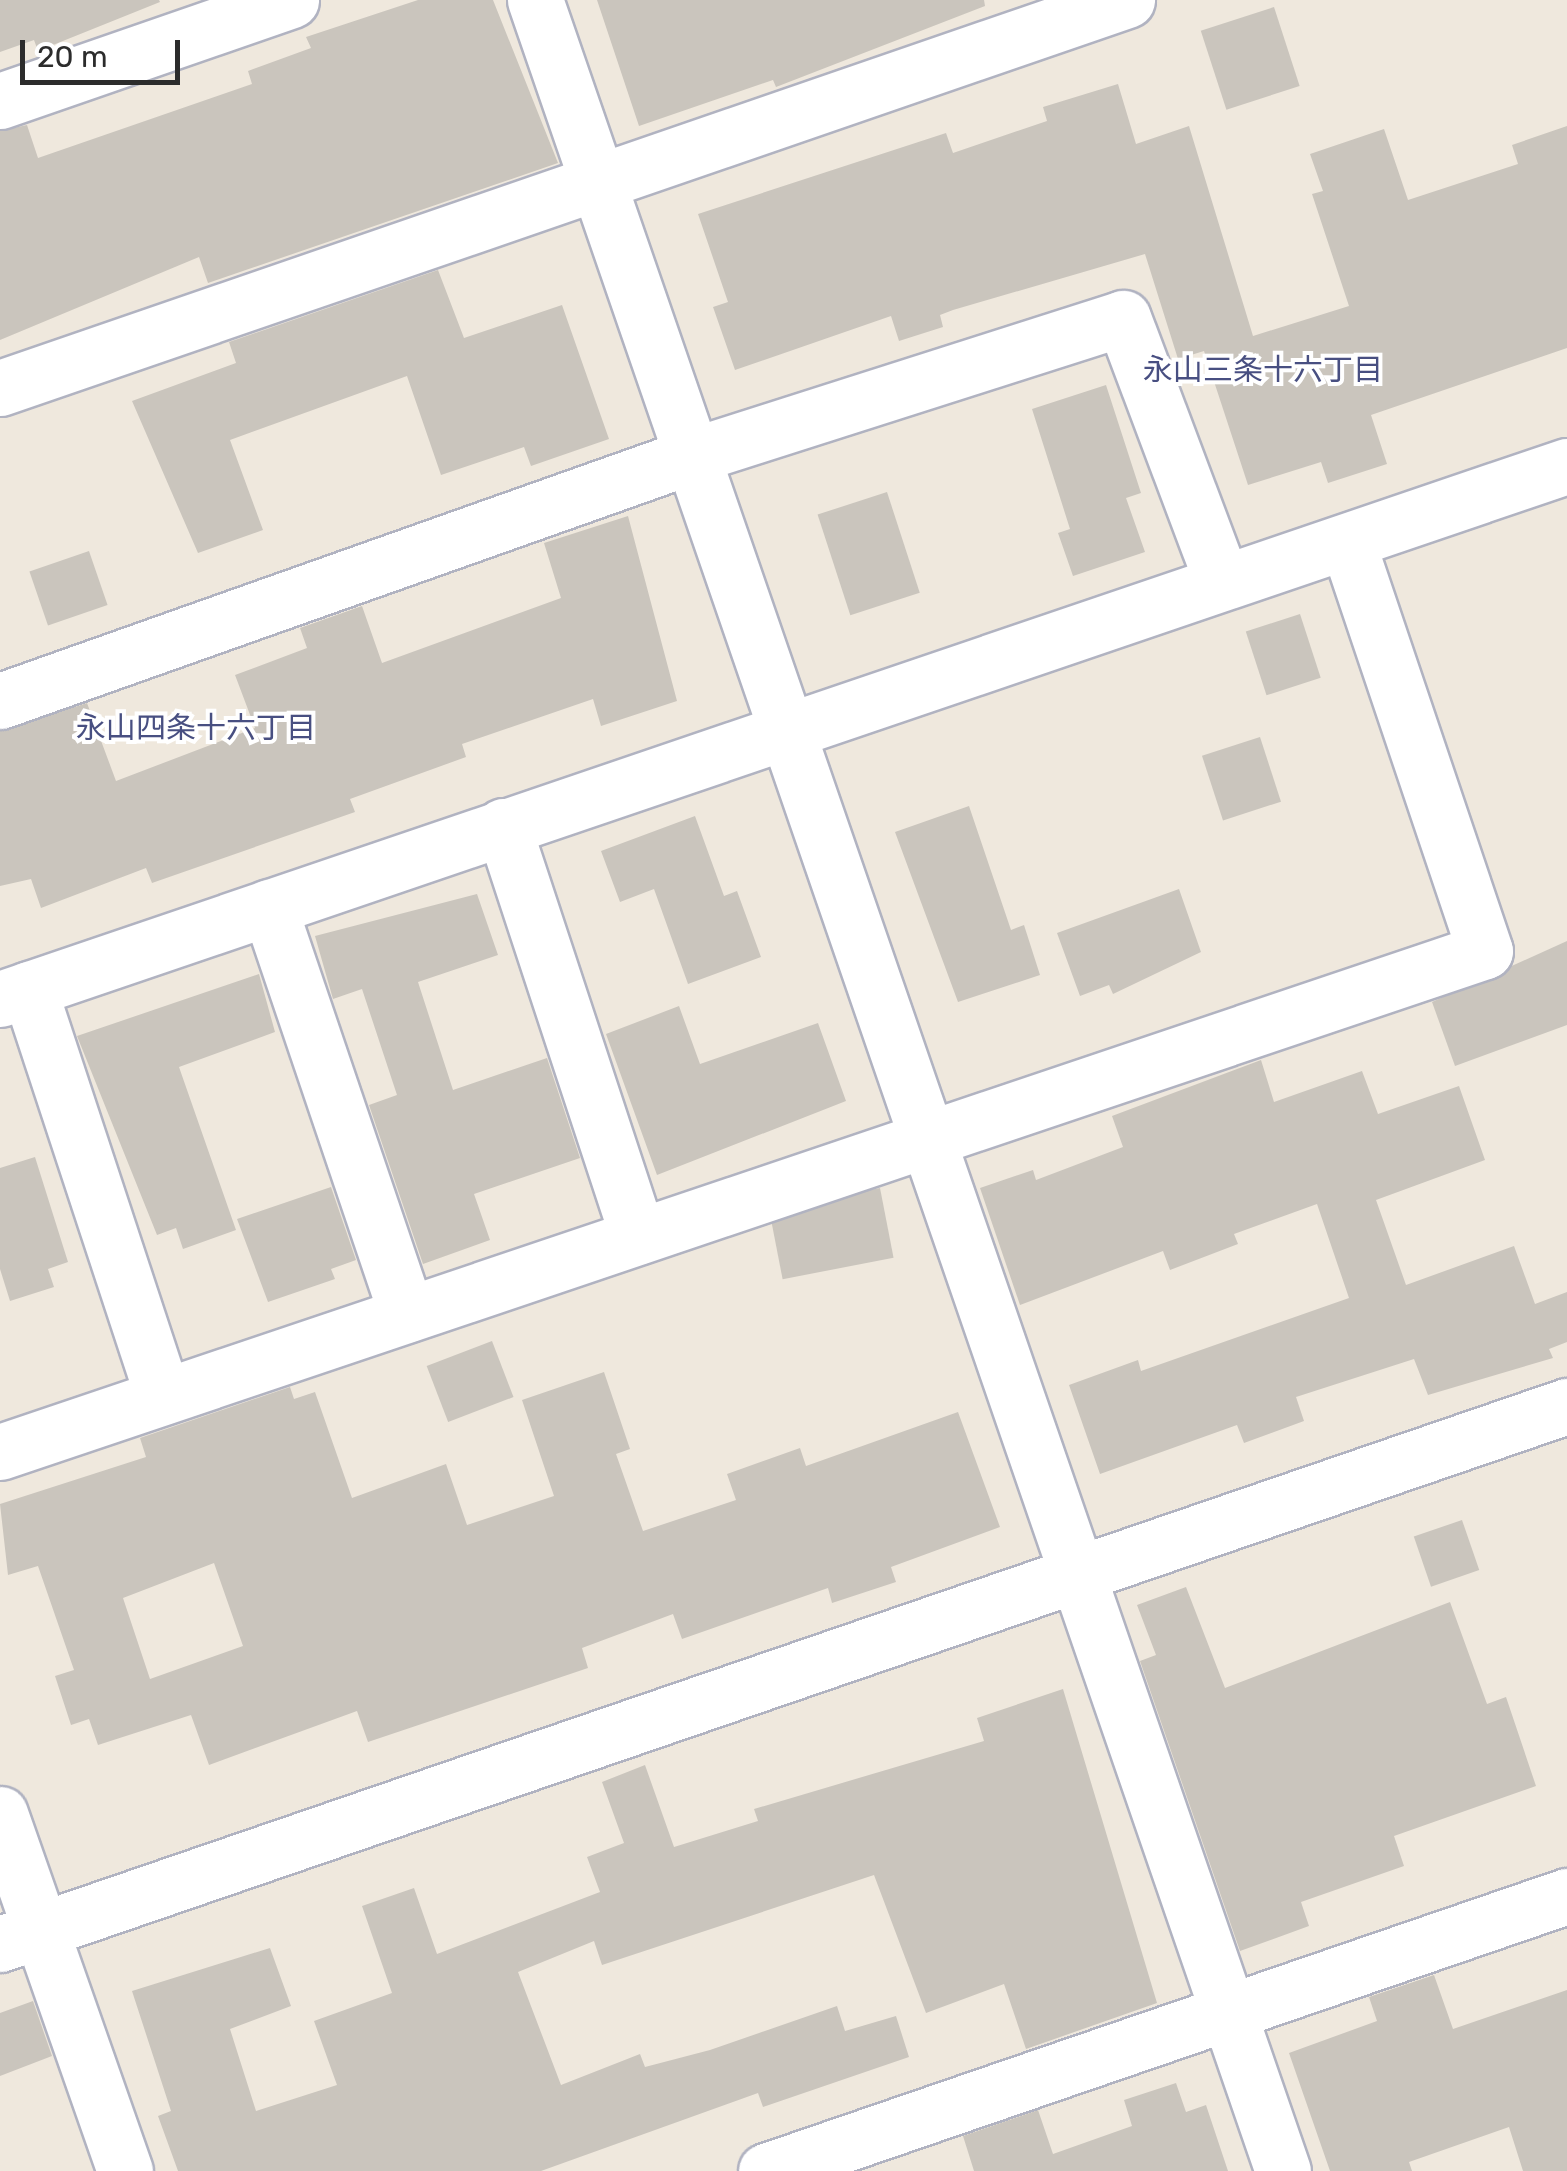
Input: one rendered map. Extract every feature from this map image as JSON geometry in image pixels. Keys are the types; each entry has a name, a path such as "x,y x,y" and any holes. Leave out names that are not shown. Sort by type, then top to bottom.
{"street":[{"path":"0,101 291,0"},
{"path":"535,0 601,182 784,730 928,1137 1074,1574 1284,2171"},
{"path":"0,388 1127,0"},
{"path":"0,701 694,456 1123,318 1222,582"},
{"path":"163,1396 14,994 1567,466"},
{"path":"0,1452 1485,951 1348,543"},
{"path":"503,826 638,1236"},
{"path":"269,907 406,1314"},
{"path":"22,1937 1567,1406"},
{"path":"0,1814 22,1937 124,2171"},
{"path":"766,2171 1567,1896"}],"building":[{"path":"0,0 160,2 38,51 34,40 0,52"},
{"path":"418,0 493,0 558,163 208,283 199,257 0,340 0,131 27,125 38,158 252,84 248,71 311,48 306,37"},
{"path":"597,0 984,0 985,6 776,87 773,80 639,126"},
{"path":"1274,7 1300,86 1226,110 1201,31"},
{"path":"1118,84 1136,144 1189,126 1253,336 1349,306 1312,194 1323,191 1310,154 1384,129 1408,200 1518,164 1512,145 1567,126 1567,348 1371,415 1387,464 1328,483 1321,462 1248,485 1204,351 1178,359 1145,254 953,310 940,315 943,327 899,341 891,316 735,370 713,307 728,302 698,214 946,133 953,153 1047,121 1043,107"},
{"path":"438,270 464,338 562,305 609,439 531,466 524,447 441,475 407,376 230,440 263,530 198,553 132,401 236,363 229,342"},
{"path":"1106,385 1141,493 1126,498 1145,552 1073,576 1058,533 1070,529 1032,409"},
{"path":"887,492 920,593 850,615 818,515"},
{"path":"628,516 677,701 601,726 593,699 462,744 466,757 350,799 355,812 152,883 146,868 41,908 31,879 0,886 0,731 87,703 116,781 255,728 235,675 307,648 300,628 362,606 382,663 561,598 544,543"},
{"path":"89,551 108,605 48,625 29,572"},
{"path":"1300,614 1321,678 1266,695 1246,632"},
{"path":"1260,737 1281,802 1223,821 1202,756"},
{"path":"969,806 1011,930 1024,925 1040,975 958,1002 895,832"},
{"path":"695,816 724,896 737,891 761,957 688,984 654,889 620,902 601,851"},
{"path":"1179,889 1201,952 1113,994 1109,985 1080,996 1057,933"},
{"path":"477,894 498,955 418,982 453,1090 547,1058 580,1158 474,1194 490,1240 423,1264 369,1105 397,1095 362,989 333,999 315,936"},
{"path":"1567,941 1567,1025 1455,1066 1432,1002"},
{"path":"259,974 275,1032 179,1067 236,1230 183,1249 176,1228 157,1235 77,1036"},
{"path":"679,1006 700,1064 818,1023 846,1101 657,1175 606,1034"},
{"path":"1261,1060 1274,1102 1362,1071 1378,1114 1459,1086 1485,1160 1376,1200 1406,1285 1514,1246 1535,1304 1567,1292 1567,1342 1549,1349 1553,1358 1428,1395 1414,1359 1296,1397 1304,1421 1244,1443 1237,1425 1100,1474 1069,1385 1138,1360 1141,1371 1349,1298 1317,1204 1234,1234 1238,1244 1170,1270 1163,1251 1020,1305 980,1188 1033,1170 1036,1180 1123,1147 1112,1116"},
{"path":"35,1157 68,1262 48,1269 54,1287 10,1301 0,1269 0,1168"},
{"path":"331,1187 356,1260 331,1269 335,1279 268,1302 237,1219"},
{"path":"880,1188 894,1258 783,1279 769,1210"},
{"path":"492,1341 514,1397 448,1422 427,1366"},
{"path":"604,1372 630,1449 616,1454 643,1531 736,1500 727,1474 800,1448 806,1466 958,1412 1000,1527 891,1567 896,1582 832,1603 828,1588 682,1639 673,1614 582,1648 588,1668 368,1742 357,1711 209,1765 191,1715 98,1745 89,1719 71,1725 55,1676 74,1670 38,1566 8,1575 0,1504 146,1457 140,1438 290,1387 294,1399 315,1392 352,1498 446,1464 467,1525 554,1496 522,1400","holes":["214,1563 243,1646 150,1679 123,1598"]},
{"path":"1462,1520 1479,1570 1431,1587 1414,1537"},
{"path":"1186,1587 1225,1688 1450,1602 1487,1704 1506,1697 1536,1786 1394,1836 1404,1866 1301,1902 1309,1926 1240,1951 1140,1661 1156,1655 1137,1605"},
{"path":"1063,1689 1157,2003 1026,2049 1004,1984 926,2013 874,1875 602,1965 594,1941 518,1972 561,2085 640,2054 645,2067 710,2050 837,2006 845,2031 896,2016 909,2057 763,2107 758,2093 541,2171 178,2171 158,2116 171,2111 132,1991 270,1948 291,2006 230,2029 256,2111 337,2085 314,2021 392,1993 362,1906 414,1888 437,1954 600,1892 587,1857 624,1843 602,1782 645,1765 674,1847 758,1821 754,1809 984,1741 977,1718"},
{"path":"1434,1975 1453,2029 1567,1990 1567,2171 1523,2171 1509,2127 1409,2162 1412,2171 1330,2171 1289,2053 1377,2021 1369,1997"},
{"path":"33,2001 52,2056 0,2076 0,2013"},
{"path":"1176,2083 1186,2112 1206,2105 1228,2171 974,2171 963,2136 1038,2110 1053,2154 1132,2126 1124,2100"}],"district":[{"name":"永山三条十六丁目","path":"1263,370"},
{"name":"永山四条十六丁目","path":"196,728"}]}
